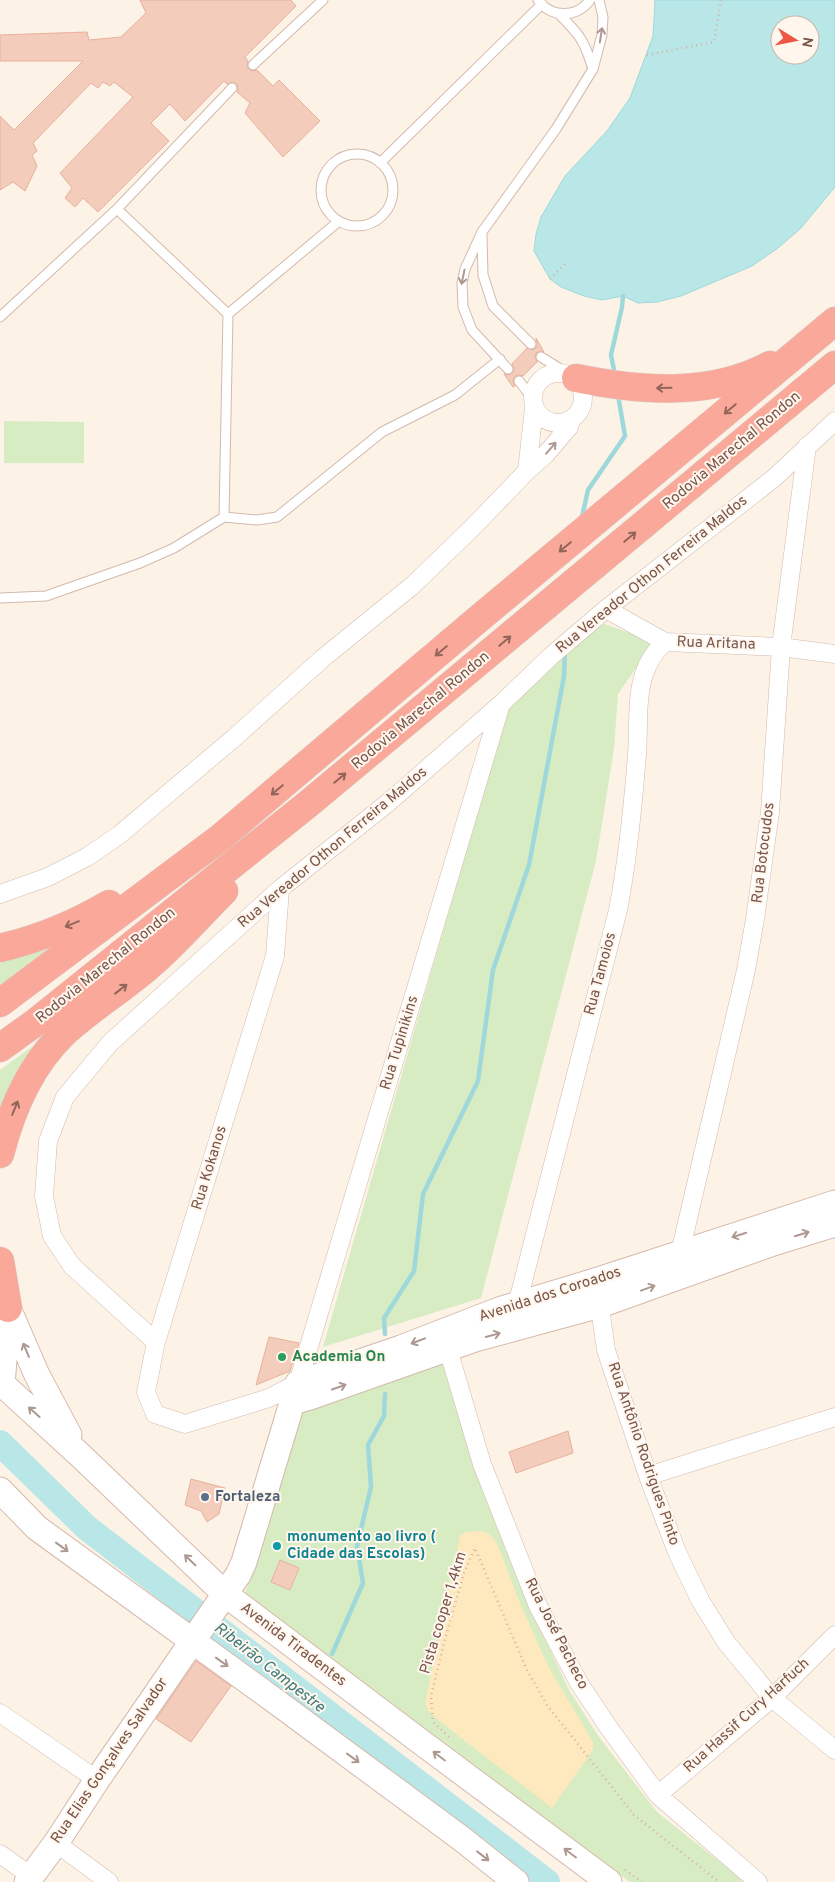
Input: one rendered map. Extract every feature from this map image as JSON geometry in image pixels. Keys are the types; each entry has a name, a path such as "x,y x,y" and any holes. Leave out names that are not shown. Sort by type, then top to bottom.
{"highway":[{"path":"571,376 645,388 695,387 728,382 751,375 769,365 835,321"},
{"name":"Rodovia Marechal Rondon","path":"0,1003 220,838 835,321"},
{"name":"Rodovia Marechal Rondon","path":"0,1048 36,1022 308,804 835,365"},
{"path":"0,1154 6,1129 20,1095 39,1063 62,1035 150,966 308,804"},
{"path":"0,948 28,941 82,919 220,838"},
{"path":"0,1262 4,1301"}],"main road":[{"name":"Avenida dos Coroados","path":"445,1340 517,1305 598,1293 680,1253 835,1203"},
{"name":"Avenida dos Coroados","path":"286,1394 401,1348 445,1340 475,1340 598,1293 835,1224"},
{"path":"1,1384 4,1301"},
{"path":"4,1301 36,1375 81,1456"},
{"name":"Avenida Tiradentes","path":"1,1384 81,1456 223,1595 416,1740 614,1874"},
{"path":"193,1638 238,1575 244,1562 286,1394"},
{"path":"0,1490 36,1528"},
{"path":"0,1511 36,1528 193,1638 516,1882"},
{"name":"Rua Elias Gonçalves Salvador","path":"29,1879 56,1843 193,1638"}],"street":[{"path":"527,471 534,388 547,374 557,371 571,376 582,386 584,396 582,406 577,415 571,420 559,424 549,422 540,416 533,403"},
{"path":"0,894 48,877 86,857 119,835 235,737 323,658 413,585 546,454 569,427 571,420"},
{"name":"Rua Vereador Othon Ferreira Maldos","path":"156,1342 72,1266 52,1236 44,1196 48,1140 64,1097 110,1043 280,889 389,802 606,609 774,478 806,446 835,421"},
{"name":"Rua Botocudos","path":"680,1253 746,970 755,919 770,812 781,646 806,446"},
{"name":"Rua Aritana","path":"606,609 665,642 781,646 835,654"},
{"name":"Rua Tamoios","path":"517,1305 618,910 625,874 630,830 639,711 644,674 649,661 665,642"},
{"name":"Rua Tupinikins","path":"286,1394 501,704"},
{"name":"Rua Kokanos","path":"185,1424 155,1414 146,1392 156,1342 275,956 280,889"},
{"name":"Rua Antônio Rodrigues Pinto","path":"598,1293 606,1350 648,1476 677,1552 700,1600 726,1642 772,1698 835,1750"},
{"name":"Rua José Pacheco","path":"445,1340 482,1464 538,1606 579,1683 609,1728 658,1794 758,1882"},
{"name":"Avenida dos Coroados","path":"185,1424 286,1394"},
{"path":"648,1476 835,1417"},
{"name":"Rua Hassif Cury Harfuch","path":"658,1794 772,1698 835,1635"},
{"path":"0,1713 97,1780"},
{"path":"56,1843 109,1882"},
{"path":"0,1854 29,1879"}],"lane":[{"path":"253,65 323,0"},
{"path":"380,163 540,2 550,11 559,14 569,14 579,10 590,0"},
{"path":"508,369 472,330 463,307 462,283 465,269 482,232 556,129 593,69 602,35 603,17 599,0"},
{"path":"559,14 579,35 586,47 593,69"},
{"path":"0,317 117,209 232,88"},
{"path":"358,154 370,156 380,163 388,172 392,184 389,208 382,217 372,223 355,226 339,221 330,214 324,204 321,193 322,181 327,171 335,162 346,156 358,154"},
{"path":"117,209 228,314 224,517"},
{"path":"228,314 339,221"},
{"path":"482,232 483,275 493,306 530,344"},
{"path":"541,357 571,376"},
{"path":"0,598 46,596 140,563 174,548 224,517 257,520 276,517 382,432 455,395 500,359"},
{"path":"519,381 533,403"}],"path":[{"path":"647,55 714,42 721,0"},
{"path":"550,279 566,263"},
{"name":"Pista cooper 1,4km","path":"452,1739 433,1722 432,1696 464,1573 475,1548 527,1670 547,1705 634,1815 719,1882"},
{"path":"614,1874 642,1882"}],"green space":[{"path":"4,421 84,422 84,463 4,463"},
{"path":"594,620 654,642 618,694 614,749 596,861 481,1298 323,1347 508,706"},
{"path":"62,945 0,988 0,963"},
{"path":"60,1026 0,1119 0,1070"},
{"path":"446,1360 533,1613 569,1690 599,1737 657,1812 745,1882 630,1882 333,1667 245,1593 254,1567 296,1411"}],"sand":[{"path":"481,1531 489,1534 496,1541 521,1606 548,1666 593,1742 593,1750 552,1808 442,1723 429,1712 425,1704 460,1536 466,1532"}],"water":[{"path":"655,0 835,0 835,187 801,228 778,248 752,266 681,296 657,302 638,303 623,296 602,300 584,296 561,287 550,279 534,251 541,217 565,176 607,131 630,98 653,36"}],"building":[{"path":"140,0 291,0 296,6 245,57 248,61 247,67 252,71 257,70 273,86 279,80 320,121 283,157 245,113 250,103 237,92 237,84 233,82 227,84 224,81 185,121 170,104 151,123 169,141 98,212 83,198 75,207 65,198 72,188 60,173 133,97 114,82 110,86 103,82 98,88 91,83 33,143 37,151 32,155 37,166 25,191 13,182 0,190 0,116 14,130 83,61 0,61 0,35 87,32 89,40 121,37 146,13"},
{"path":"536,338 544,352 536,353 537,362 523,376 515,376 513,381 515,386 513,387 504,374 509,375 513,373 514,368 512,364 527,348 532,350 536,348"},
{"name":"Academia On","path":"269,1337 299,1343 290,1371 256,1385"},
{"path":"568,1431 573,1453 516,1473 509,1452"},
{"name":"Fortaleza","path":"191,1479 225,1488 219,1514 207,1522 201,1511 185,1505"},
{"path":"280,1560 299,1568 290,1590 271,1582"},
{"path":"196,1661 231,1686 191,1742 156,1719"}],"waterway":[{"path":"615,375 611,355 623,296"},
{"path":"582,517 588,490 625,436 618,395"},
{"path":"385,1334 384,1318 414,1271 423,1194 478,1081 493,970 529,865 564,676 565,652"},
{"path":"332,1654 363,1583 357,1546 371,1487 368,1445 384,1416 385,1394"},
{"name":"Ribeirão Campestre","path":"0,1443 87,1528 547,1882"}],"place":[{"name":"Academia On","path":"282,1357"},
{"name":"Fortaleza","path":"205,1497"},
{"name":"monumento ao livro ( Cidade das Escolas)","path":"277,1546"}]}
